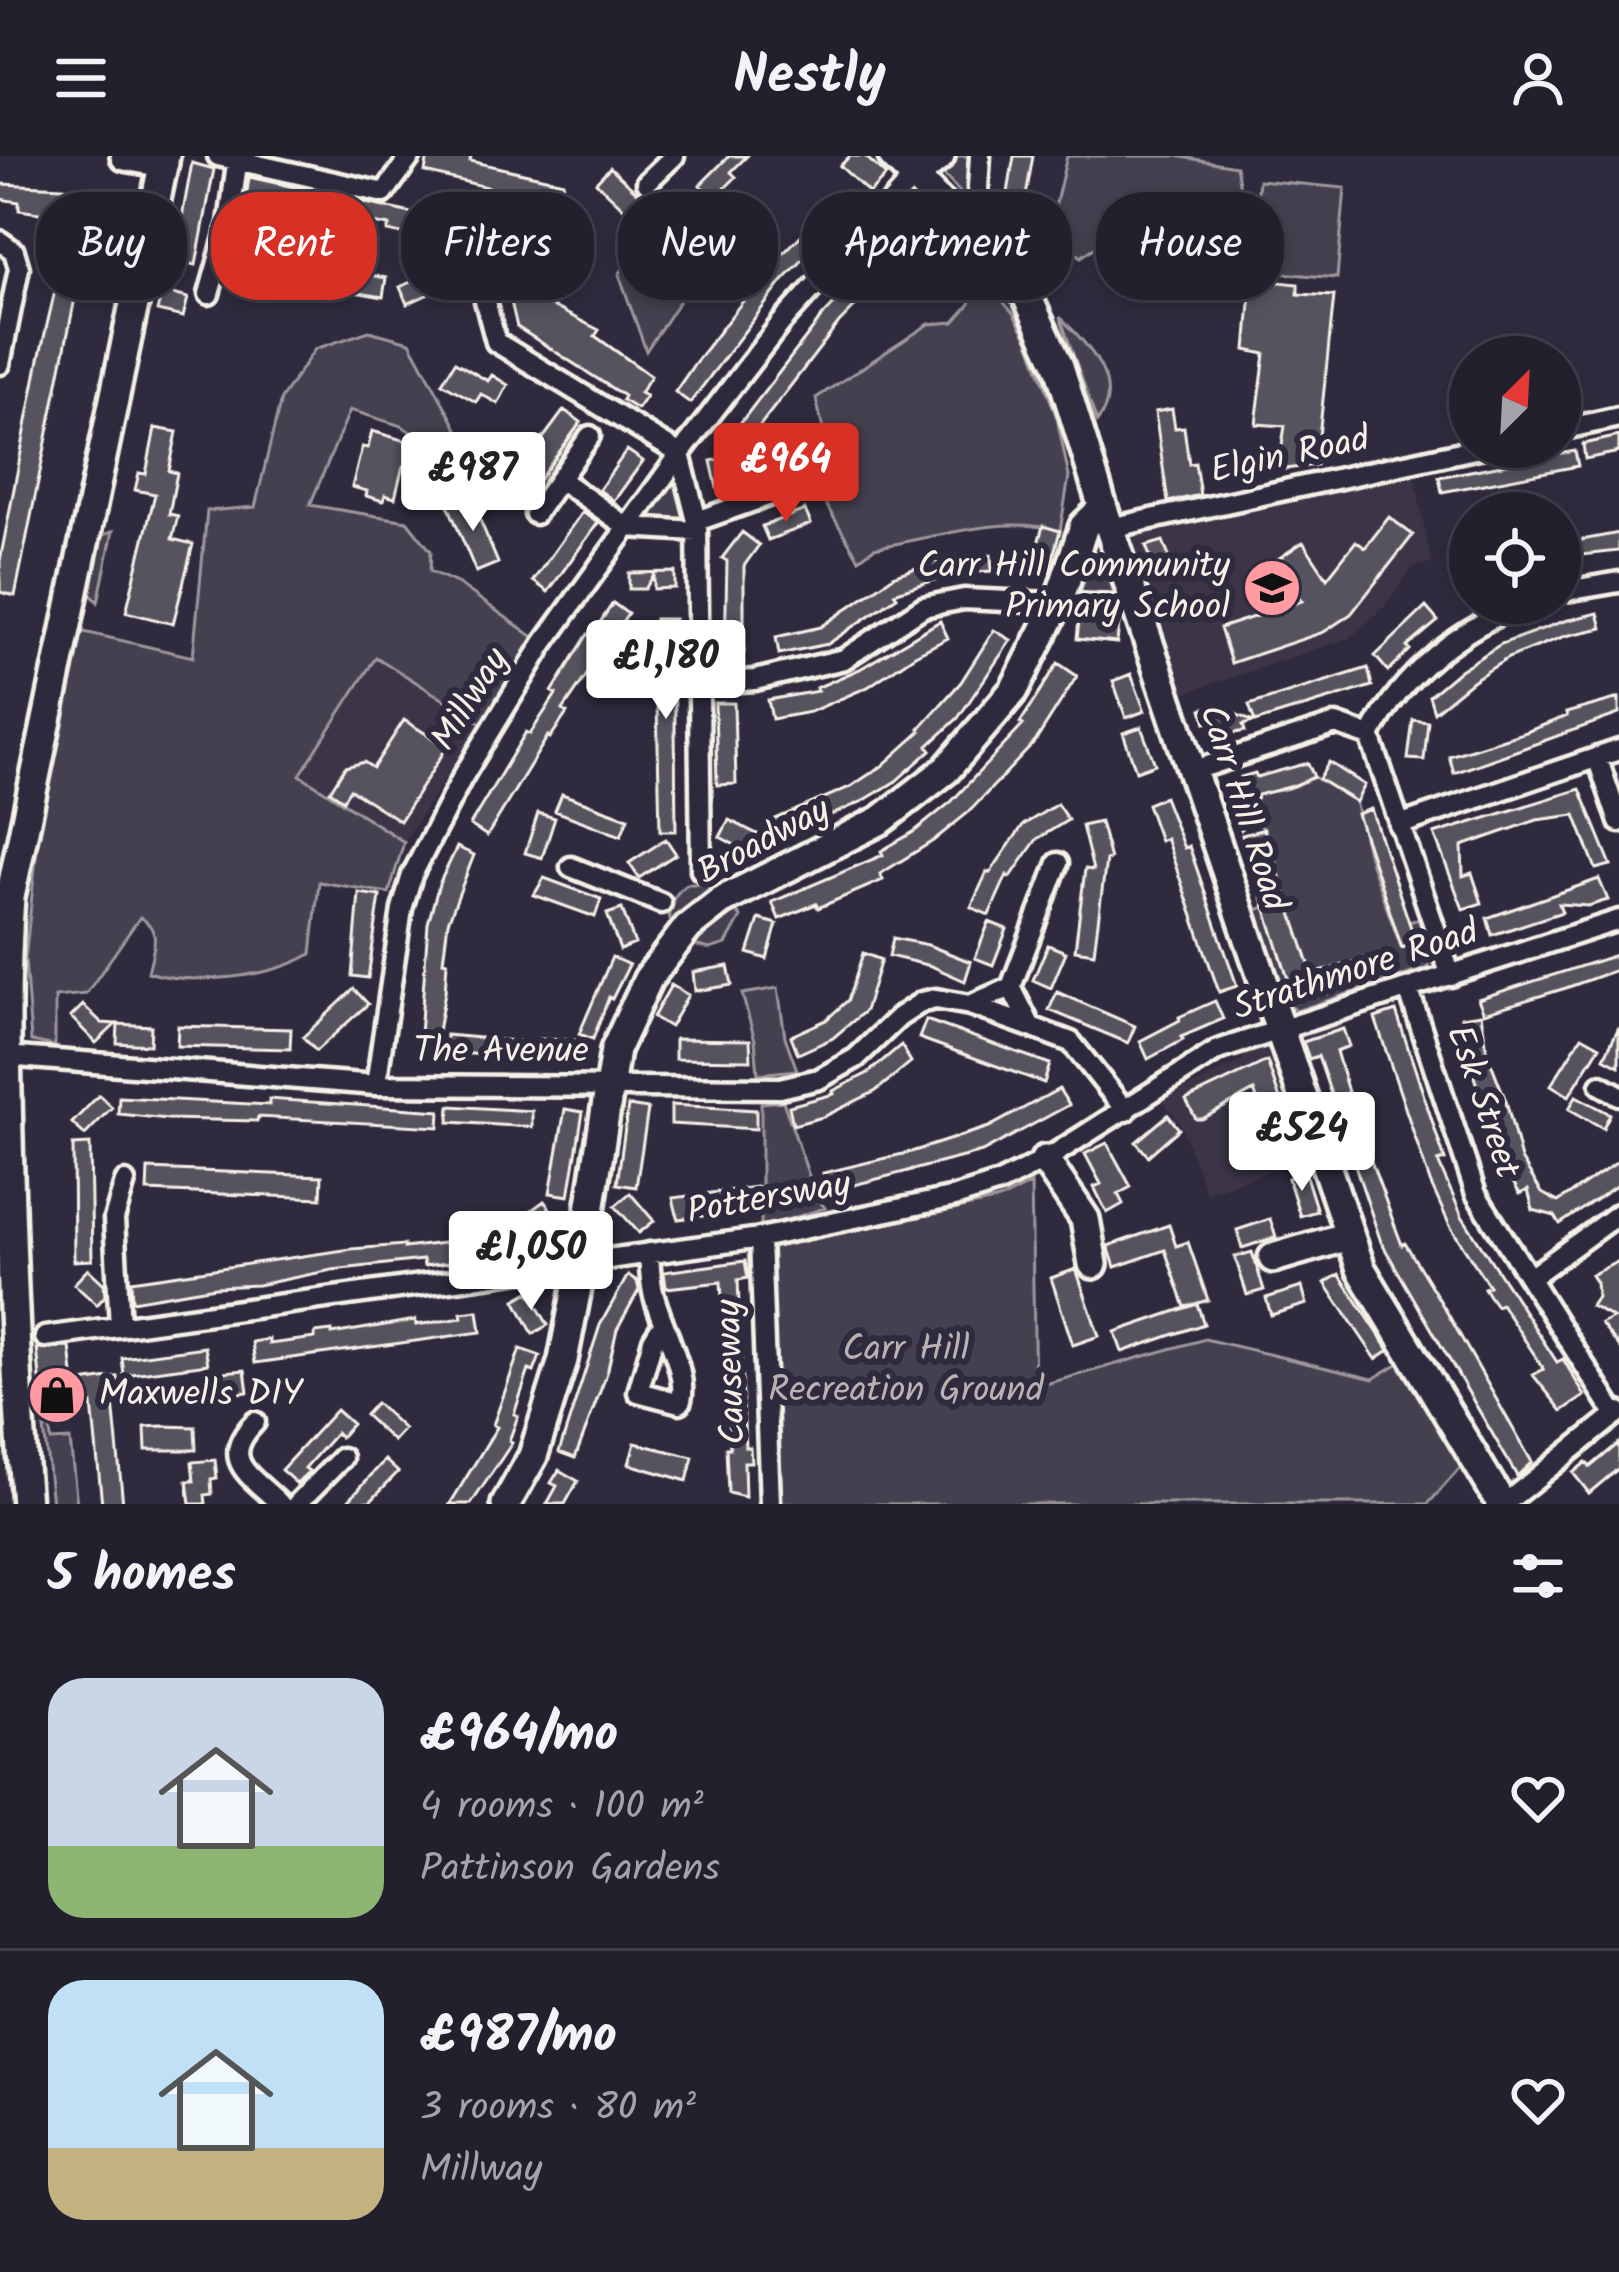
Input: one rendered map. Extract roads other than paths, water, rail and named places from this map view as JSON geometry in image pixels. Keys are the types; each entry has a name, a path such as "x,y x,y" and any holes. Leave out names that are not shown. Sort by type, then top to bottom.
{"street":[{"path":"26,1504 9,1396 4,975 10,897 164,159 125,156"},
{"path":"209,294 230,223 231,157 384,193 411,156"},
{"path":"647,182 674,156"},
{"name":"Carr Hill Road","path":"893,156 929,192"},
{"path":"914,177 940,156"},
{"path":"979,192 980,156"},
{"name":"Millway","path":"376,1085 402,909 412,875 442,812 521,682 680,454 781,322 914,177"},
{"path":"0,241 14,251 19,268 0,364"},
{"name":"Carr Hill Road","path":"1029,300 1059,366 1348,1236 1361,1269 1503,1504"},
{"path":"485,301 496,342 680,454 697,526 700,870"},
{"path":"1581,425 1619,417"},
{"path":"535,514 590,436"},
{"name":"Elgin Road","path":"1107,518 1449,454"},
{"path":"561,480 627,527 697,526 776,493"},
{"name":"Broadway","path":"506,1504 533,1456 562,1360 615,1050 636,999 688,928 738,890 881,820 946,770 1014,690 1058,603 1084,526 1107,518"},
{"path":"1581,588 1619,582"},
{"path":"700,684 755,680 844,659 923,607 964,599 1114,607"},
{"path":"1370,736 1396,693 1436,656 1482,624"},
{"path":"1192,771 1336,724 1370,736 1450,976"},
{"path":"1400,825 1619,750"},
{"path":"1598,757 1619,822"},
{"path":"1030,1028 1012,987 1058,863"},
{"path":"571,867 661,903"},
{"name":"Strathmore Road","path":"1126,1111 1218,1050 1619,920"},
{"name":"The Avenue","path":"970,1005 1012,987"},
{"name":"Esk Street","path":"1409,991 1476,1194 1618,1414"},
{"name":"The Avenue","path":"5,1056 376,1085 780,1088 819,1079 856,1058 922,1001 970,1005 1071,1042 1126,1111"},
{"name":"Pottersway","path":"45,1337 760,1238 955,1197 999,1183 1126,1111"},
{"path":"1045,1160 1085,1219 1093,1264"},
{"path":"120,1326 114,1219 125,1182"},
{"path":"1530,1278 1619,1213"},
{"path":"1273,1258 1348,1236"},
{"name":"Causeway","path":"760,1238 770,1504"},
{"path":"649,1253 653,1292 663,1324"},
{"path":"1503,1504 1618,1414"},
{"path":"255,1422 241,1436 236,1450 239,1466 280,1504"},
{"path":"297,1504 342,1458"}],"place":[{"name":"Carr Hill Community Primary School","path":"1272,588"},
{"name":"Maxwells DIY","path":"57,1395"}],"park label":[{"name":"Carr Hill Recreation Ground","path":"906,1370"}]}
